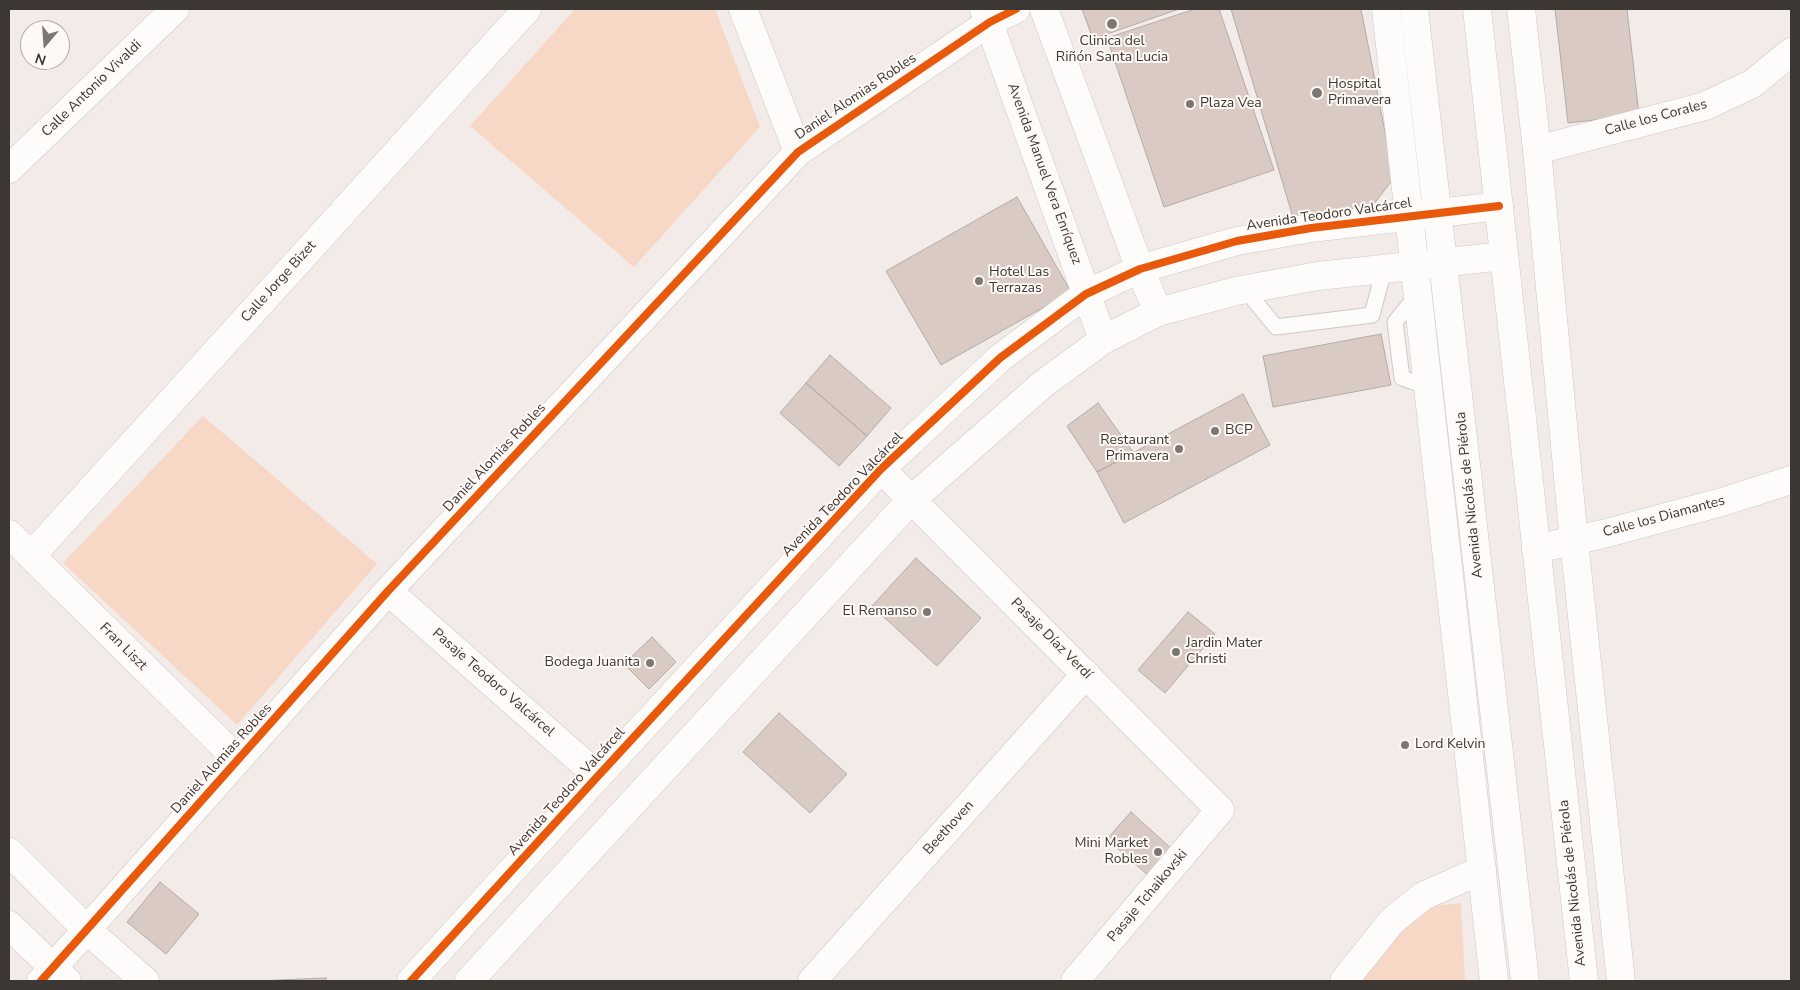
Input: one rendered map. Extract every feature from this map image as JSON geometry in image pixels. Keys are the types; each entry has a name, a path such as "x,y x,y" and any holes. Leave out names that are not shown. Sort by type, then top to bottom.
{"main road":[{"name":"Calle Antonio Vivaldi","path":"9,169 175,9"},
{"name":"Calle Jorge Bizet","path":"31,556 527,9"},
{"path":"744,9 798,152"},
{"name":"Daniel Alomias Robles","path":"53,977 87,930 388,591 798,152 987,16 1016,9"},
{"path":"1044,9 1140,269 1158,312"},
{"path":"1386,9 1494,981"},
{"name":"Avenida Nicolás de Piérola","path":"1414,9 1525,981"},
{"name":"Avenida Nicolás de Piérola","path":"1477,9 1584,981"},
{"path":"1521,9 1537,150 1574,541 1621,981"},
{"name":"Avenida Manuel Vera Enríquez","path":"987,16 1102,340"},
{"name":"Calle los Corales","path":"1537,150 1705,106 1752,84 1791,52"},
{"name":"Avenida Teodoro Valcárcel","path":"411,981 880,470 1000,358 1086,294 1140,269 1236,241 1311,228 1499,206"},
{"path":"469,981 912,500 1043,384 1102,340 1158,312 1245,289 1318,276 1504,256"},
{"name":"Pasaje Díaz Verdí","path":"880,470 1220,810"},
{"name":"Calle los Diamantes","path":"1536,549 1574,541 1722,502 1791,480"},
{"name":"Fran Liszt","path":"9,534 238,760"},
{"name":"Pasaje Teodoro Valcárcel","path":"388,591 598,776"},
{"name":"Beethoven","path":"812,981 1086,674"},
{"name":"Pasaje Tchaikovski","path":"1075,981 1220,810"},
{"path":"9,852 87,930 145,981"},
{"path":"1344,981 1392,921 1424,896 1482,870"},
{"path":"9,925 53,977"}],"lane":[{"path":"1372,315 1384,269"},
{"path":"1245,289 1276,327 1372,315 1394,322"},
{"path":"1418,294 1394,322 1402,378 1428,387"}],"shaded area":[{"path":"575,9 715,9 760,127 634,267 470,126"},
{"path":"203,416 377,564 237,725 63,563"},
{"path":"1461,903 1465,981 1356,981 1380,949 1426,907"}],"building":[{"name":"Clinica del Riñón Santa Lucia","path":"1082,9 1179,9 1093,39"},
{"name":"Plaza Vea","path":"1195,9 1219,9 1274,170 1164,207 1107,38"},
{"name":"Hospital Primavera","path":"1231,9 1361,9 1394,178 1373,205 1294,221"},
{"path":"1555,9 1627,9 1639,115 1568,123"},
{"name":"Hotel Las Terrazas","path":"1017,197 1071,292 941,365 886,271"},
{"path":"1381,334 1391,385 1273,407 1263,356"},
{"path":"830,355 891,408 867,436 806,383"},
{"path":"806,383 867,436 839,466 780,413"},
{"path":"1243,394 1270,445 1124,523 1097,472"},
{"path":"1098,403 1134,453 1097,472 1067,426"},
{"name":"El Remanso","path":"916,558 981,618 937,666 872,606"},
{"name":"Jardin Mater Christi","path":"1188,612 1215,634 1165,693 1138,670"},
{"name":"Bodega Juanita","path":"652,637 676,662 649,689 624,664"},
{"path":"779,713 847,774 810,813 743,752"},
{"path":"1131,812 1174,851 1150,877 1107,839"},
{"path":"160,882 199,914 166,954 127,922"},
{"path":"326,978 326,981 255,981"}],"cycle path":[{"path":"41,981 388,591 798,152 990,22 1016,9"},
{"path":"411,981 881,469 1000,358 1086,294 1140,269 1237,241 1311,228 1499,206"}],"place":[{"name":"Clinica del Riñón Santa Lucia","path":"1112,24"},
{"name":"Hospital Primavera","path":"1317,93"},
{"name":"Plaza Vea","path":"1190,104"},
{"name":"Hotel Las Terrazas","path":"979,281"},
{"name":"BCP","path":"1215,431"},
{"name":"Restaurant Primavera","path":"1179,449"},
{"name":"El Remanso","path":"927,612"},
{"name":"Jardin Mater Christi","path":"1176,652"},
{"name":"Bodega Juanita","path":"650,663"},
{"name":"Lord Kelvin","path":"1405,745"},
{"name":"Mini Market Robles","path":"1158,852"}]}
